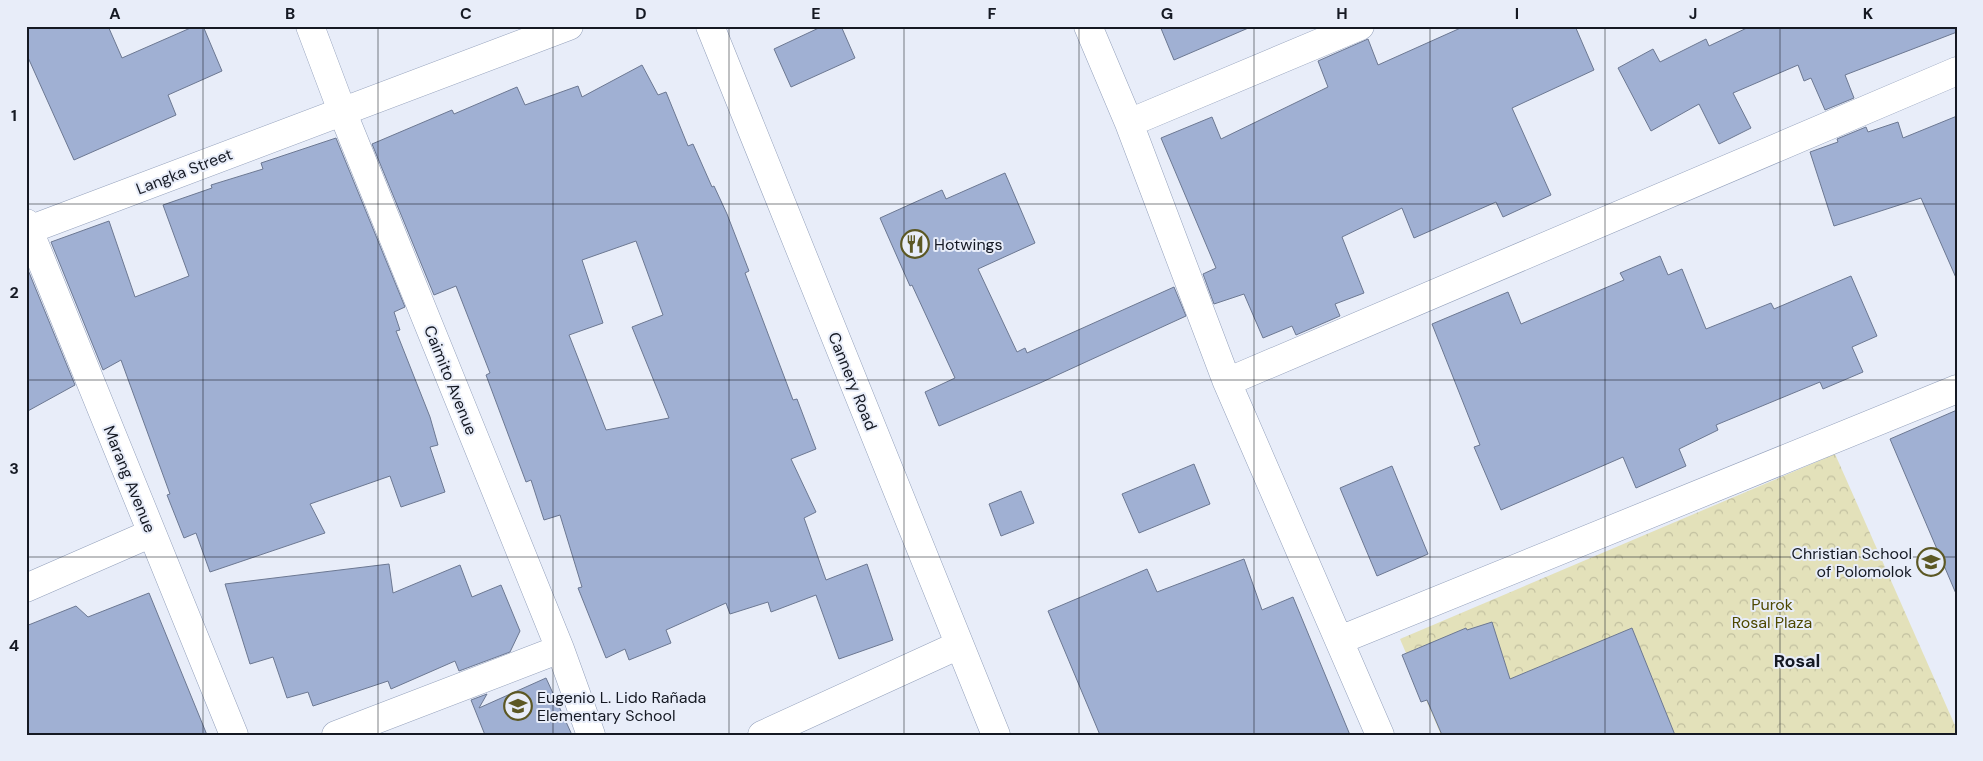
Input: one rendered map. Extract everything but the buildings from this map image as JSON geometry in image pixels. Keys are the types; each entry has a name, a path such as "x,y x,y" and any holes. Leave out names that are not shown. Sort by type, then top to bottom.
{"street":[{"name":"Caimito Avenue","path":"310,26 342,111 560,649 591,735"},
{"name":"Langka Street","path":"27,228 568,26"},
{"name":"Cannery Road","path":"710,26 996,735"},
{"path":"1088,26 1129,123 1227,382 1380,735"},
{"path":"1129,123 1360,26"},
{"path":"1227,382 1957,71"},
{"name":"Marang Avenue","path":"27,228 234,735"},
{"path":"1340,640 1957,389"},
{"path":"26,588 152,533"},
{"path":"762,735 959,646"},
{"path":"336,735 560,649"}],"green space":[{"name":"Purok Rosal Plaza","path":"1835,454 1957,730 1957,735 1441,735 1400,639"}],"place":[{"name":"Hotwings","path":"915,244"},
{"name":"Christian School of Polomolok","path":"1931,562"},
{"name":"Eugenio L. Lido Rañada Elementary School","path":"518,706"}],"district":[{"name":"Rosal","path":"1797,661"}]}
